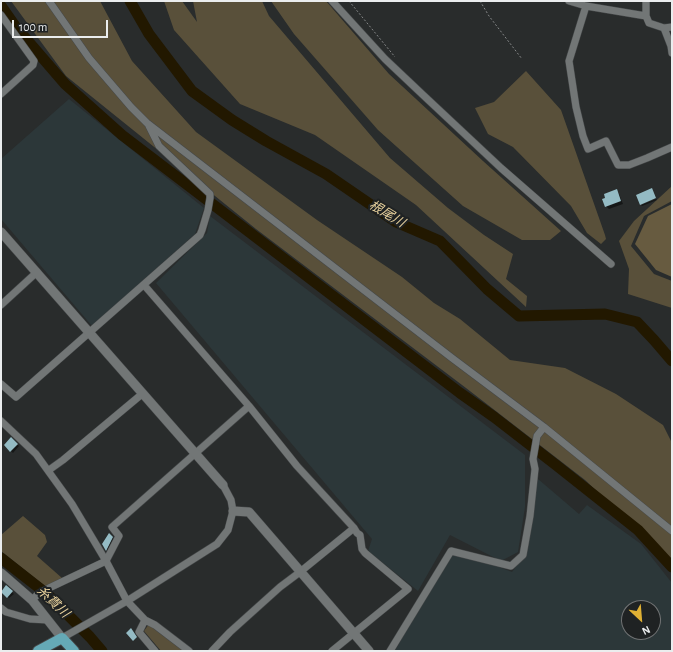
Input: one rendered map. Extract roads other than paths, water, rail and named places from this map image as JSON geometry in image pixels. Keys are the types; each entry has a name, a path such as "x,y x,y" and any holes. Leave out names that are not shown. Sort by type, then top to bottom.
{"main road":[{"path":"38,651 62,638 74,651"}],"street":[{"path":"49,1 89,58 131,107 147,123 544,427 672,531"},
{"path":"332,1 385,59 428,100 501,168 611,264"},
{"path":"646,1 646,16 649,23 668,28 672,53"},
{"path":"574,2 586,6 646,16"},
{"path":"586,6 569,61 576,106 583,136 588,149 606,141 618,165 630,165 672,147"},
{"path":"1,15 34,61 33,65 1,94"},
{"path":"1,384 16,397 200,235 208,210 210,194 160,146 147,123"},
{"path":"1,232 223,485 231,500 233,511 228,530 217,544 127,601 62,638 48,620 35,597 1,573"},
{"path":"1,305 37,272"},
{"path":"144,285 249,406 297,466 360,535 362,549 365,554 408,589 353,632 332,651"},
{"path":"49,470 142,394"},
{"path":"35,597 49,588 106,561 119,536 112,526 249,406"},
{"path":"1,420 36,454 49,470 72,504 106,561 127,601 146,620 155,625 189,651"},
{"path":"390,651 451,551 511,566 523,555 530,516 535,469 533,459 537,436 544,427"},
{"path":"233,511 249,512 368,651"},
{"path":"212,651 230,632 280,587 354,528"},
{"path":"1,608 6,612 30,619 48,620"},
{"path":"146,620 139,632 155,651"}],"waterway":[{"name":"根尾川","path":"130,1 149,34 192,91 232,120 266,141 326,174 396,222 440,241 487,289 519,316 605,314 637,322 672,361"},
{"path":"1,6 15,26 65,84 122,135 556,465 638,530 672,567"},
{"name":"糸貫川","path":"1,558 47,594 102,651"}]}
